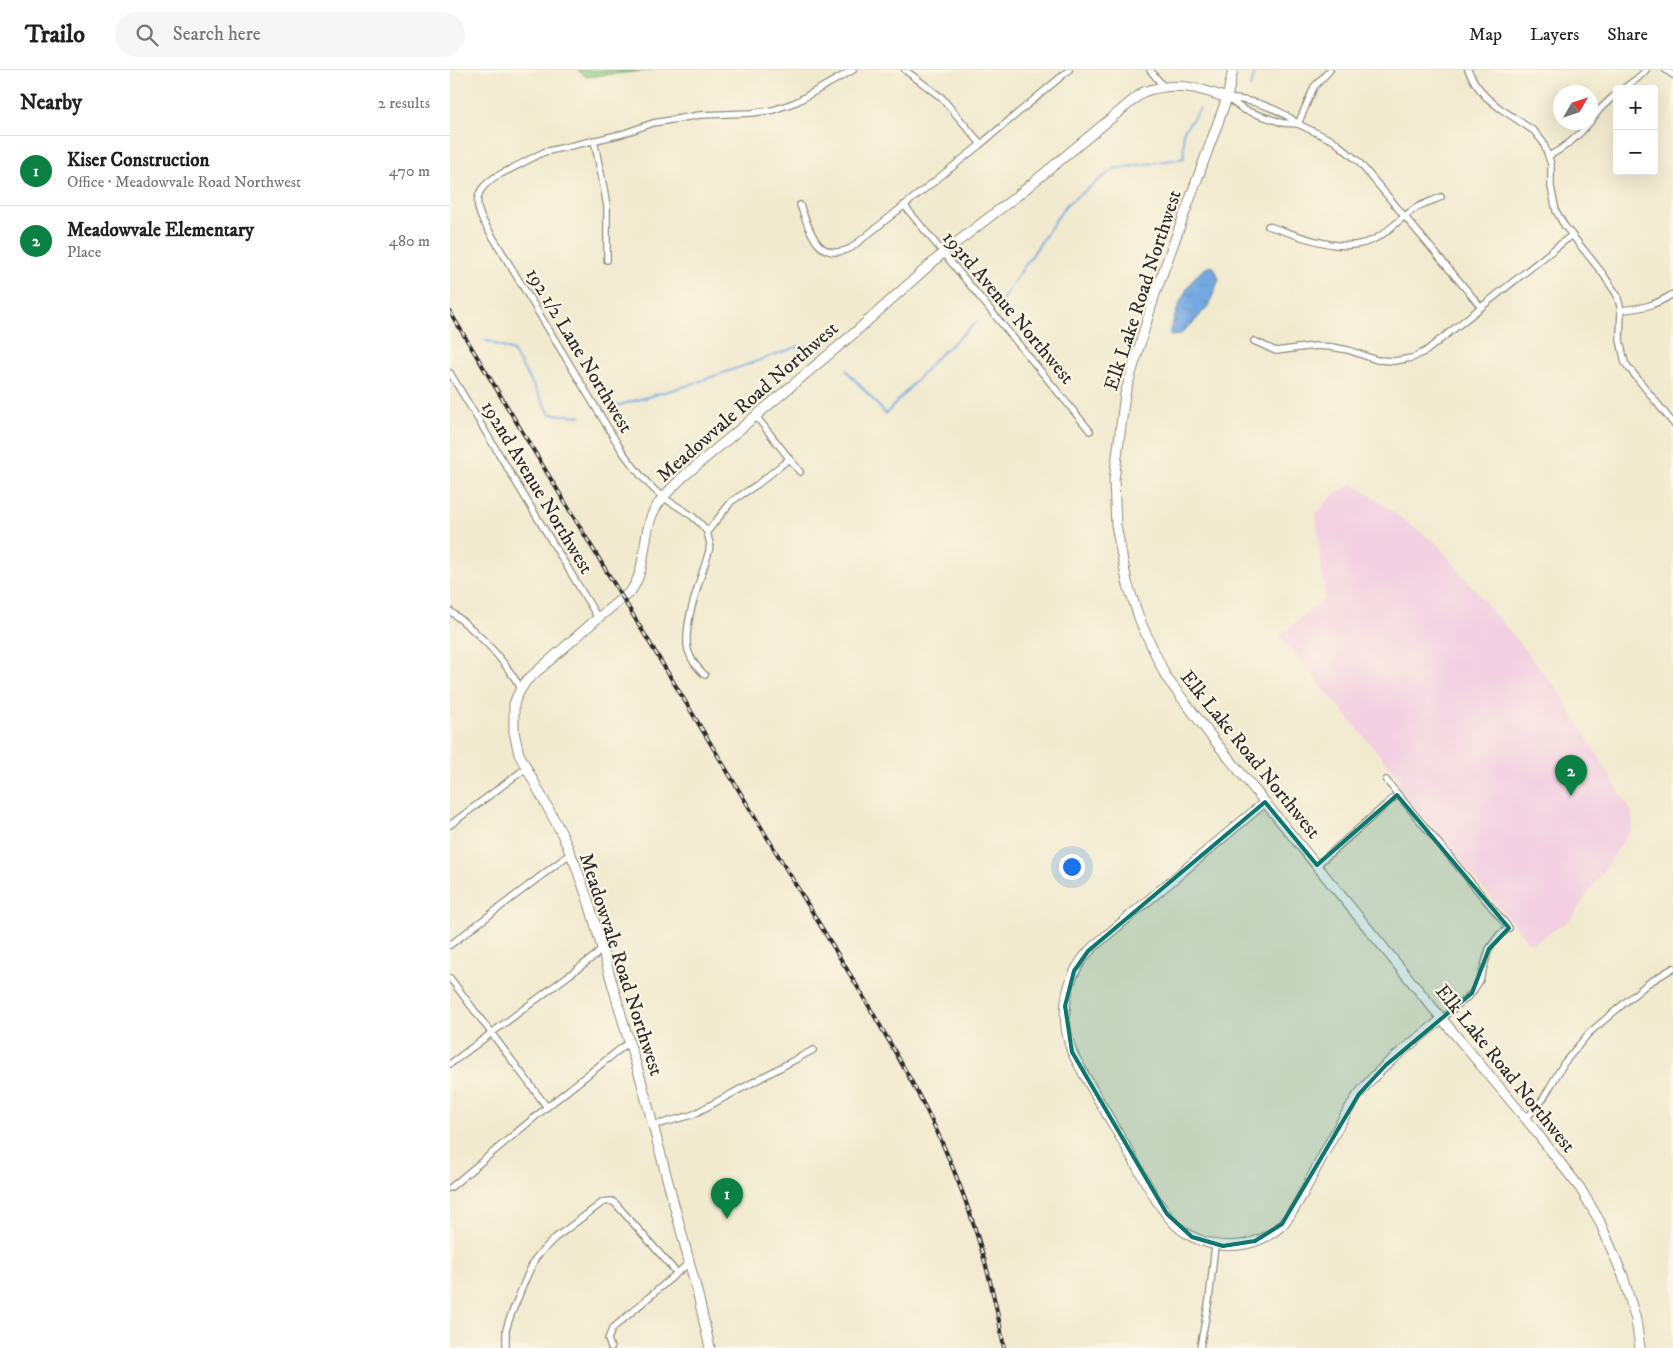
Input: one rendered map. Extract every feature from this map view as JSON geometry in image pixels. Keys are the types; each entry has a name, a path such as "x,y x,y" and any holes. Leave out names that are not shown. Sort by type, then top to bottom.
{"street":[{"name":"192 1/2 Lane Northwest","path":"707,532 695,519 644,480 622,451 479,212 477,203 483,187 488,182 544,152 622,134 682,117 700,114 752,114 773,110 796,102 853,70"},
{"path":"905,70 942,98 981,144"},
{"path":"800,206 816,243 825,250 837,252 851,248 981,144 1068,70"},
{"path":"1150,70 1163,86"},
{"name":"Elk Lake Road Northwest","path":"1233,70 1227,98 1155,294 1125,394 1114,480 1116,525 1127,582 1141,623 1166,677 1214,740 1526,1119 1580,1188 1599,1220 1623,1276 1636,1320 1640,1348"},
{"path":"1298,124 1314,87 1330,70"},
{"path":"1468,70 1485,96 1539,136 1550,156 1553,203 1559,218 1617,295 1621,310 1620,340 1625,363 1673,423"},
{"path":"1629,85 1646,70"},
{"path":"1666,70 1673,75"},
{"name":"Meadowvale Road Northwest","path":"710,1348 690,1262 641,1080 589,903 575,864 544,799 519,754 514,732 514,704 521,688 531,676 623,598 636,584 642,570 650,521 663,496 755,415 852,335 943,253 1138,95 1163,86 1189,87 1227,98"},
{"path":"1598,112 1613,97"},
{"path":"1227,98 1244,110 1283,123 1298,124"},
{"path":"1227,98 1248,100 1287,114 1298,124 1334,141 1347,150 1481,307"},
{"path":"1550,156 1572,142 1583,130"},
{"path":"594,140 604,188 607,260"},
{"path":"1268,226 1327,244 1354,246 1379,237 1417,207 1441,198"},
{"name":"193rd Avenue Northwest","path":"904,205 1090,430"},
{"path":"1254,341 1276,351 1314,346 1348,350 1377,360 1394,361 1412,358 1426,350 1572,235"},
{"path":"1621,310 1658,304 1673,294"},
{"name":"192nd Avenue Northwest","path":"450,373 598,618"},
{"path":"755,415 800,472"},
{"path":"705,675 694,664 688,649 687,640 689,622 709,551 707,532 732,501 758,484 789,459"},
{"path":"450,611 472,628 494,650 521,688"},
{"path":"450,825 526,768"},
{"path":"1265,802 1088,951 1074,971 1064,1006 1065,1029 1072,1052 1158,1201 1174,1223 1183,1231 1202,1242 1215,1245 1234,1246 1255,1241 1265,1237 1282,1224 1295,1208 1337,1130 1359,1094 1386,1065 1472,993 1480,980 1489,949 1499,935 1508,928 1386,780"},
{"path":"1317,865 1397,795"},
{"path":"450,945 570,854"},
{"path":"450,1064 596,955 601,948"},
{"path":"1526,1119 1543,1099 1564,1063 1589,1033 1647,984 1673,968"},
{"path":"450,978 547,1107"},
{"path":"450,1188 629,1042"},
{"path":"653,1125 692,1115 813,1050"},
{"path":"506,1348 509,1320 535,1259 547,1245 602,1202 612,1201 616,1204 677,1273"},
{"path":"1200,1348 1209,1300 1215,1245"},
{"path":"611,1348 608,1339 612,1329 690,1262"}],"highlighted area":[{"path":"1397,795 1509,928 1489,949 1472,993 1386,1065 1359,1094 1282,1224 1255,1241 1223,1246 1192,1237 1167,1214 1072,1052 1065,1006 1074,971 1088,951 1265,802 1317,865"}],"shaded area":[{"path":"1353,483 1437,544 1559,691 1631,811 1633,827 1570,920 1534,943 1528,942 1398,787 1401,780 1279,636 1325,598 1316,514 1332,496"}],"green space":[{"path":"578,70 652,70 586,77"}],"water":[{"path":"1210,266 1214,267 1219,279 1209,305 1179,335 1171,336 1170,332 1179,304 1189,285 1195,277"}],"waterway":[{"path":"1250,87 1256,70"},
{"path":"999,304 1066,205 1114,169 1184,158 1183,132 1200,109"},
{"path":"846,370 886,414 936,358 978,321"},
{"path":"485,340 513,351 550,414 580,416"},
{"path":"616,406 686,386 800,346 821,348"}],"railway":[{"path":"450,312 860,991 915,1088 956,1175 976,1232 992,1290 1004,1348"}],"place":[{"name":"Meadowvale Elementary","path":"1571,796"},
{"name":"Kiser Construction","path":"727,1219"}]}
